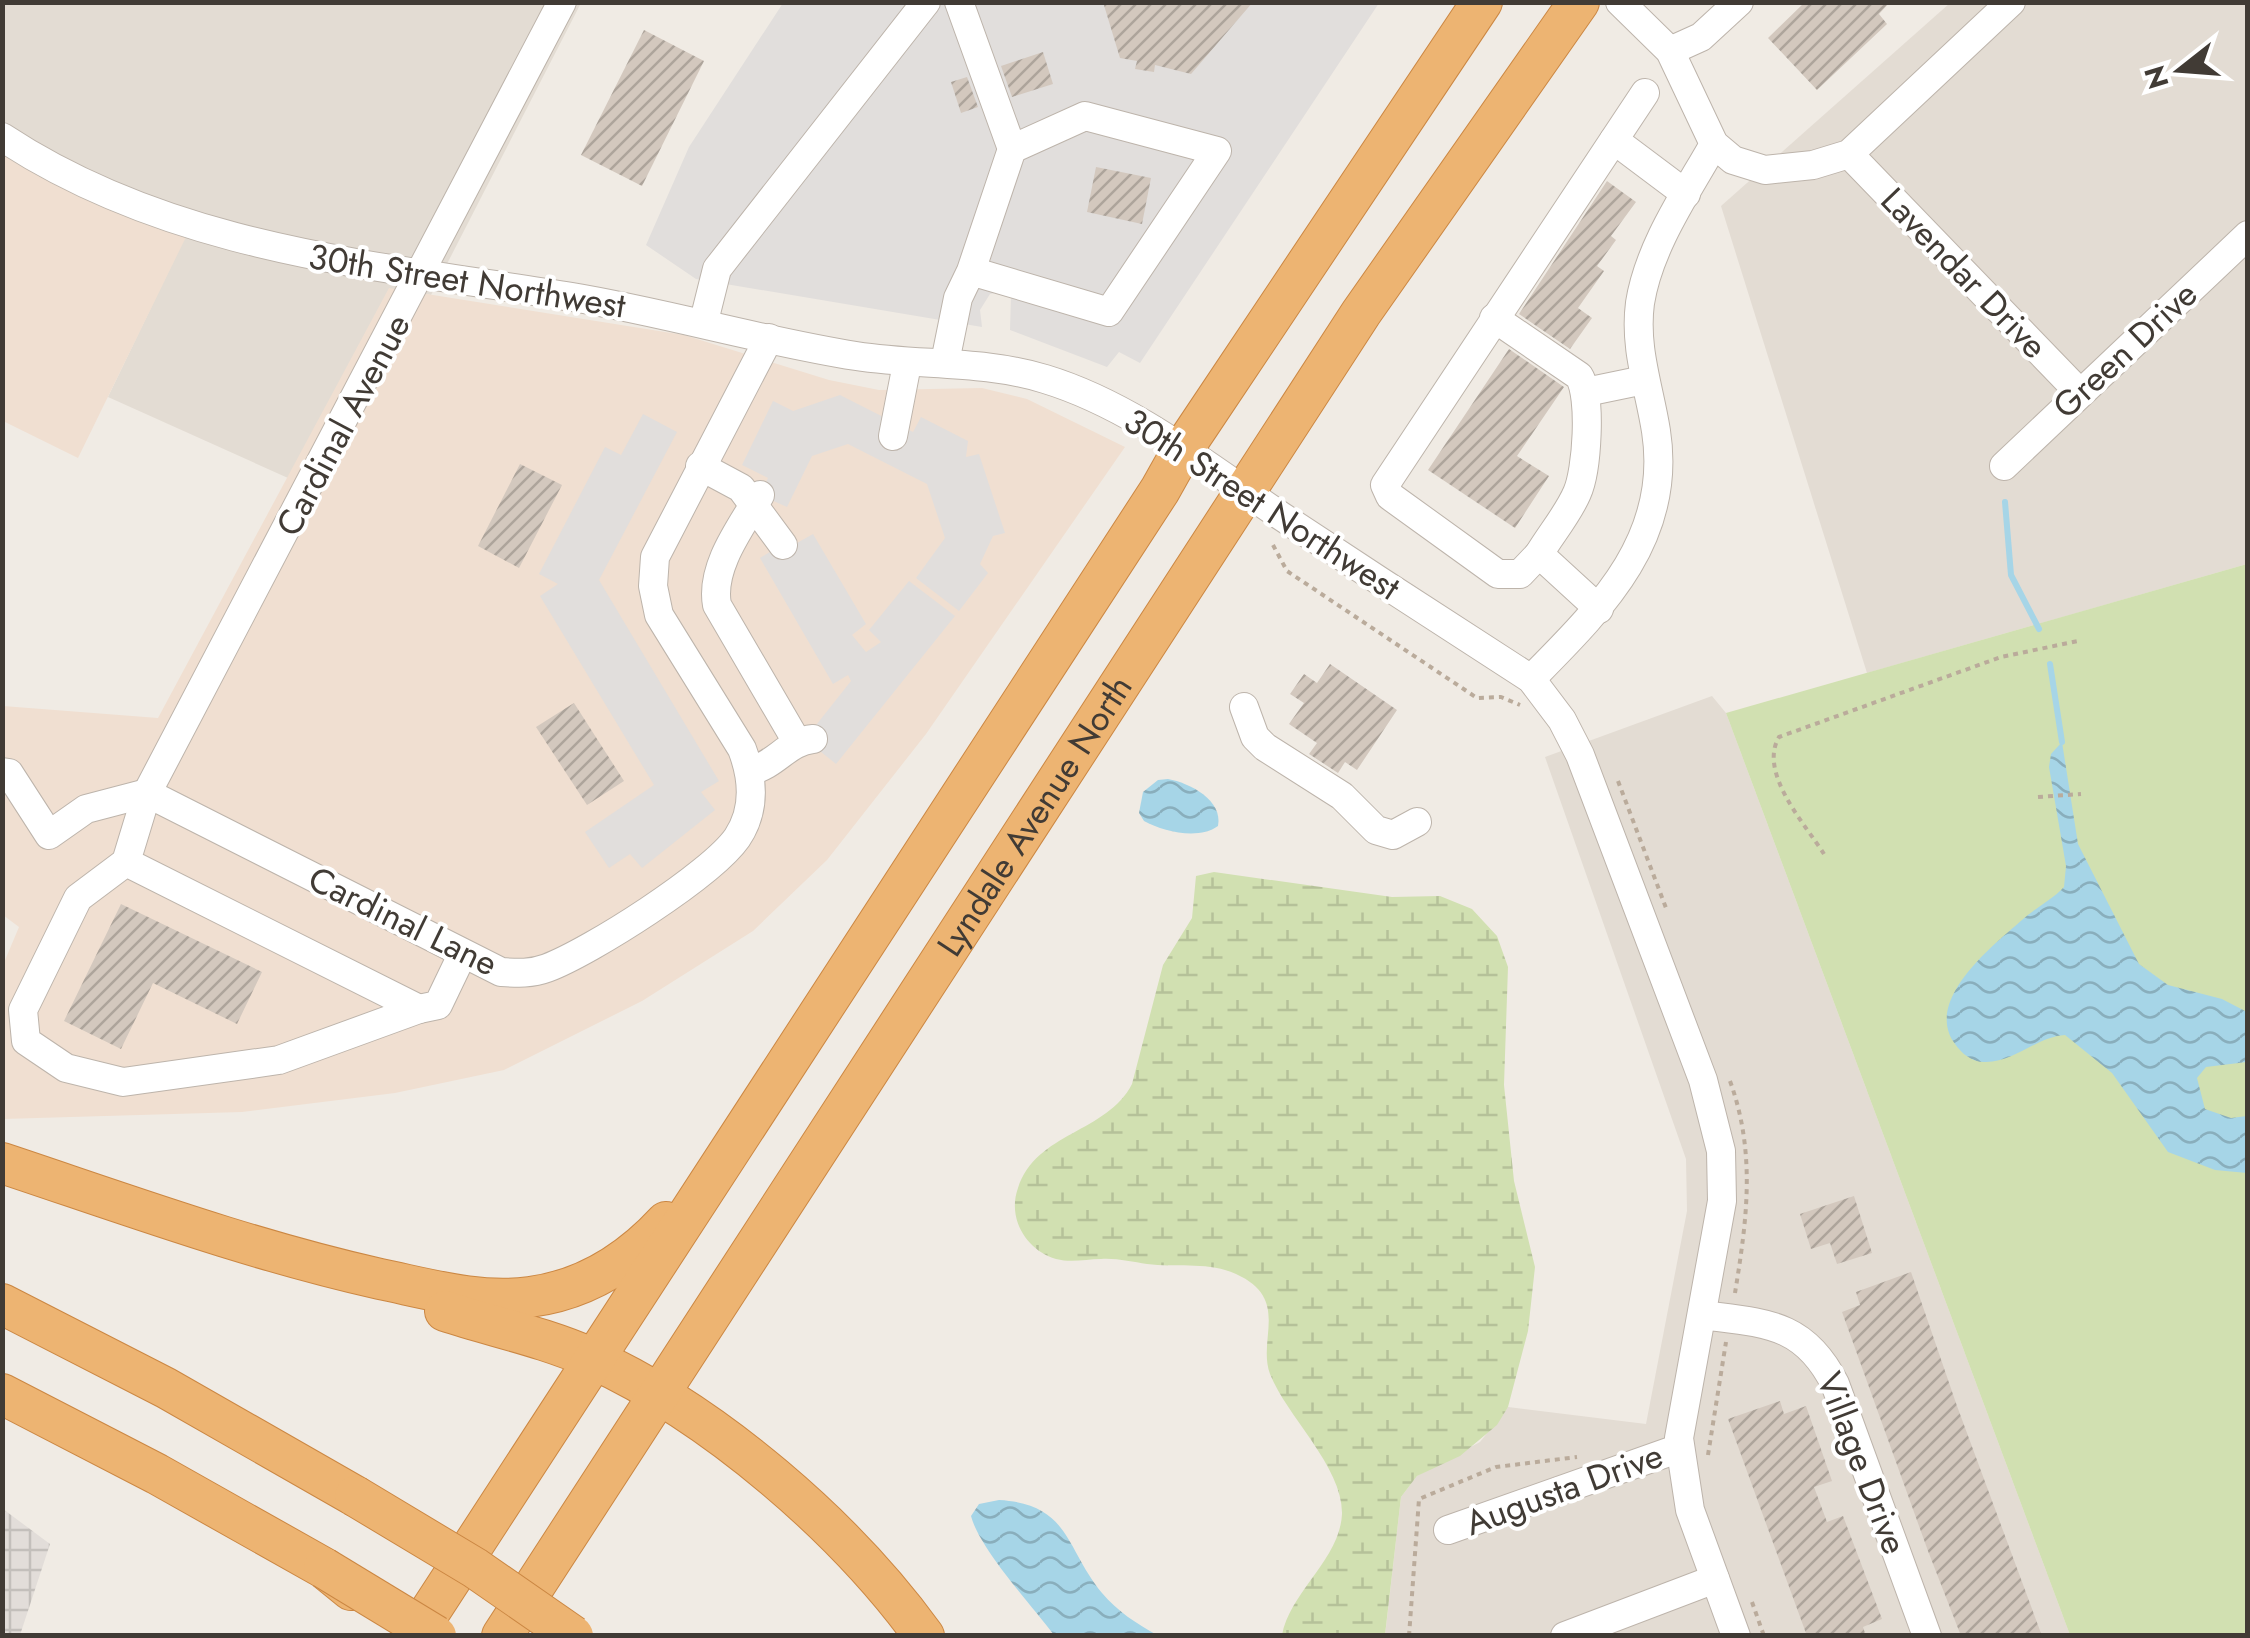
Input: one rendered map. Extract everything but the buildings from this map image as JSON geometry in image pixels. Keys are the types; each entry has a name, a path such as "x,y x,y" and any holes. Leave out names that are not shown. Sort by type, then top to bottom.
{"highway":[{"name":"Lyndale Avenue North","path":"414,1636 1160,490 1182,450 1482,2"},
{"name":"Lyndale Avenue North","path":"502,1636 1371,298 1579,2"},
{"path":"276,1256 467,1297 513,1298 558,1292 612,1269 634,1254 732,1148"},
{"path":"2,1163 594,1359 661,1396 822,1518 898,1599 924,1636"},
{"path":"2,1304 166,1388 354,1496 462,1559 572,1636"},
{"path":"2,1394 324,1568 436,1636"},
{"path":"324,1568 406,1636"}],"street":[{"name":"Cardinal Avenue","path":"126,862 147,793 422,276 562,2"},
{"path":"704,321 717,269 926,2"},
{"path":"946,362 958,298 971,271 1012,149 959,2"},
{"path":"1620,2 1670,52 1714,144 1748,167 1765,170 1813,165 1849,154 2010,2"},
{"path":"1670,52 1701,37 1739,2"},
{"path":"1494,318 1580,376 1586,392 1584,460 1578,492 1539,554 1520,574 1498,574 1390,496 1385,485 1494,318 1645,94"},
{"path":"971,271 1109,312 1217,150 1086,116 1012,149"},
{"name":"30th Street Northwest","path":"2,137 92,188 188,225 322,259 704,321 906,364 946,362 1000,367 1047,379 1101,401 1182,450 1535,684 1562,720 1584,765 1714,1114 1722,1202 1680,1448 1685,1493 1736,1636"},
{"path":"1614,140 1686,194"},
{"path":"1535,684 1630,568 1652,513 1657,439 1639,350 1640,302 1653,258 1714,144"},
{"name":"Lavendar Drive","path":"1849,154 2079,392"},
{"name":"Green Drive","path":"2004,466 2248,235"},
{"path":"757,500 717,573 717,605 807,740 770,766 750,771 742,749 659,615 653,586 656,557 770,338"},
{"path":"892,436 906,364"},
{"path":"1586,392 1644,380"},
{"path":"700,466 757,500 782,545"},
{"path":"1539,554 1599,609"},
{"path":"1244,708 1255,737 1265,747 1342,796 1376,830 1392,835 1416,822"},
{"name":"Cardinal Lane","path":"147,793 462,955 501,972 524,974 546,968 627,924 736,840 752,794 750,771"},
{"path":"2,772 9,773 49,835 86,808 147,793"},
{"path":"420,1009 126,862 78,898 24,1010 26,1041 66,1068 123,1082 279,1060 438,1005 462,955"},
{"name":"Village Drive","path":"1702,1315 1785,1330 1821,1357 1835,1384 1927,1636"},
{"name":"Augusta Drive","path":"1448,1530 1680,1448"},
{"path":"1564,1636 1715,1580"}],"path":[{"path":"1273,545 1287,572 1477,698 1501,697 1518,706 1535,684"},
{"path":"1824,854 1775,773 1773,753 1779,736 1800,725 2001,657 2078,641"},
{"path":"2038,796 2080,794"},
{"path":"1708,1440 1708,1457"},
{"path":"1746,1586 1764,1636"}],"shaded area":[{"path":"3,3 581,3 431,295 389,289 288,478 108,397 185,237 3,152"},
{"path":"783,3 1379,3 1140,363 1119,352 1107,367 1010,330 1011,296 999,292 990,294 980,310 982,327 696,279 646,245 689,147"},
{"path":"1950,3 2247,3 2247,564 1867,673 1721,206"},
{"path":"2,152 114,209 186,237 78,458 3,421"},
{"path":"389,288 684,335 829,380 879,390 982,388 1027,399 1125,447 926,734 827,860 753,931 642,1001 504,1070 395,1093 242,1112 3,1119 3,965 19,927 3,915 3,706 158,718"},
{"path":"840,395 913,432 921,417 968,441 966,457 979,454 1005,533 993,536 980,564 988,573 959,611 916,578 945,538 927,484 848,444 812,456 787,507 760,495 768,478 742,465 773,401 793,411"},
{"path":"643,414 677,432 599,580 719,781 701,792 715,810 642,868 630,854 609,868 585,832 654,785 540,596 558,584 539,574 605,447 621,455"},
{"path":"813,534 866,624 852,635 866,652 881,642 869,630 909,581 955,616 836,764 805,739 851,681 848,675 833,684 760,558 793,538 797,543"},
{"path":"1712,696 1726,713 2070,1635 1385,1636 1401,1497 1417,1476 1480,1442 1508,1407 1646,1424 1687,1211 1686,1159 1545,757"},
{"path":"3,1509 50,1544 20,1635 3,1635"}],"green space":[{"path":"2247,564 2247,1635 2070,1635 1726,713"},
{"path":"1214,872 1392,897 1440,896 1472,909 1497,936 1508,967 1504,1085 1514,1181 1535,1267 1528,1331 1508,1407 1497,1425 1460,1456 1417,1476 1401,1497 1385,1635 1282,1635 1294,1604 1333,1546 1342,1514 1334,1478 1270,1374 1268,1307 1263,1295 1236,1274 1214,1268 1113,1259 1056,1259 1036,1248 1017,1221 1015,1199 1027,1169 1055,1143 1106,1113 1132,1084 1163,965 1192,918 1196,876"}],"water":[{"path":"2062,742 2078,844 2139,964 2168,985 2222,999 2247,1012 2247,1062 2206,1067 2197,1078 2205,1109 2231,1118 2247,1116 2247,1173 2215,1170 2168,1152 2112,1073 2065,1035 1997,1061 1981,1062 1961,1051 1947,1027 1954,993 1979,959 2064,887 2066,866 2049,767 2051,754"},
{"path":"1168,779 1203,794 1215,808 1218,826 1201,833 1181,833 1144,821 1139,813 1143,792 1158,780"},
{"path":"999,1500 1022,1503 1053,1519 1108,1600 1157,1635 1054,1635 995,1560 976,1529 971,1516 979,1504"}],"waterway":[{"path":"2005,502 2011,575 2039,629"},
{"path":"2050,664 2062,742"}]}
